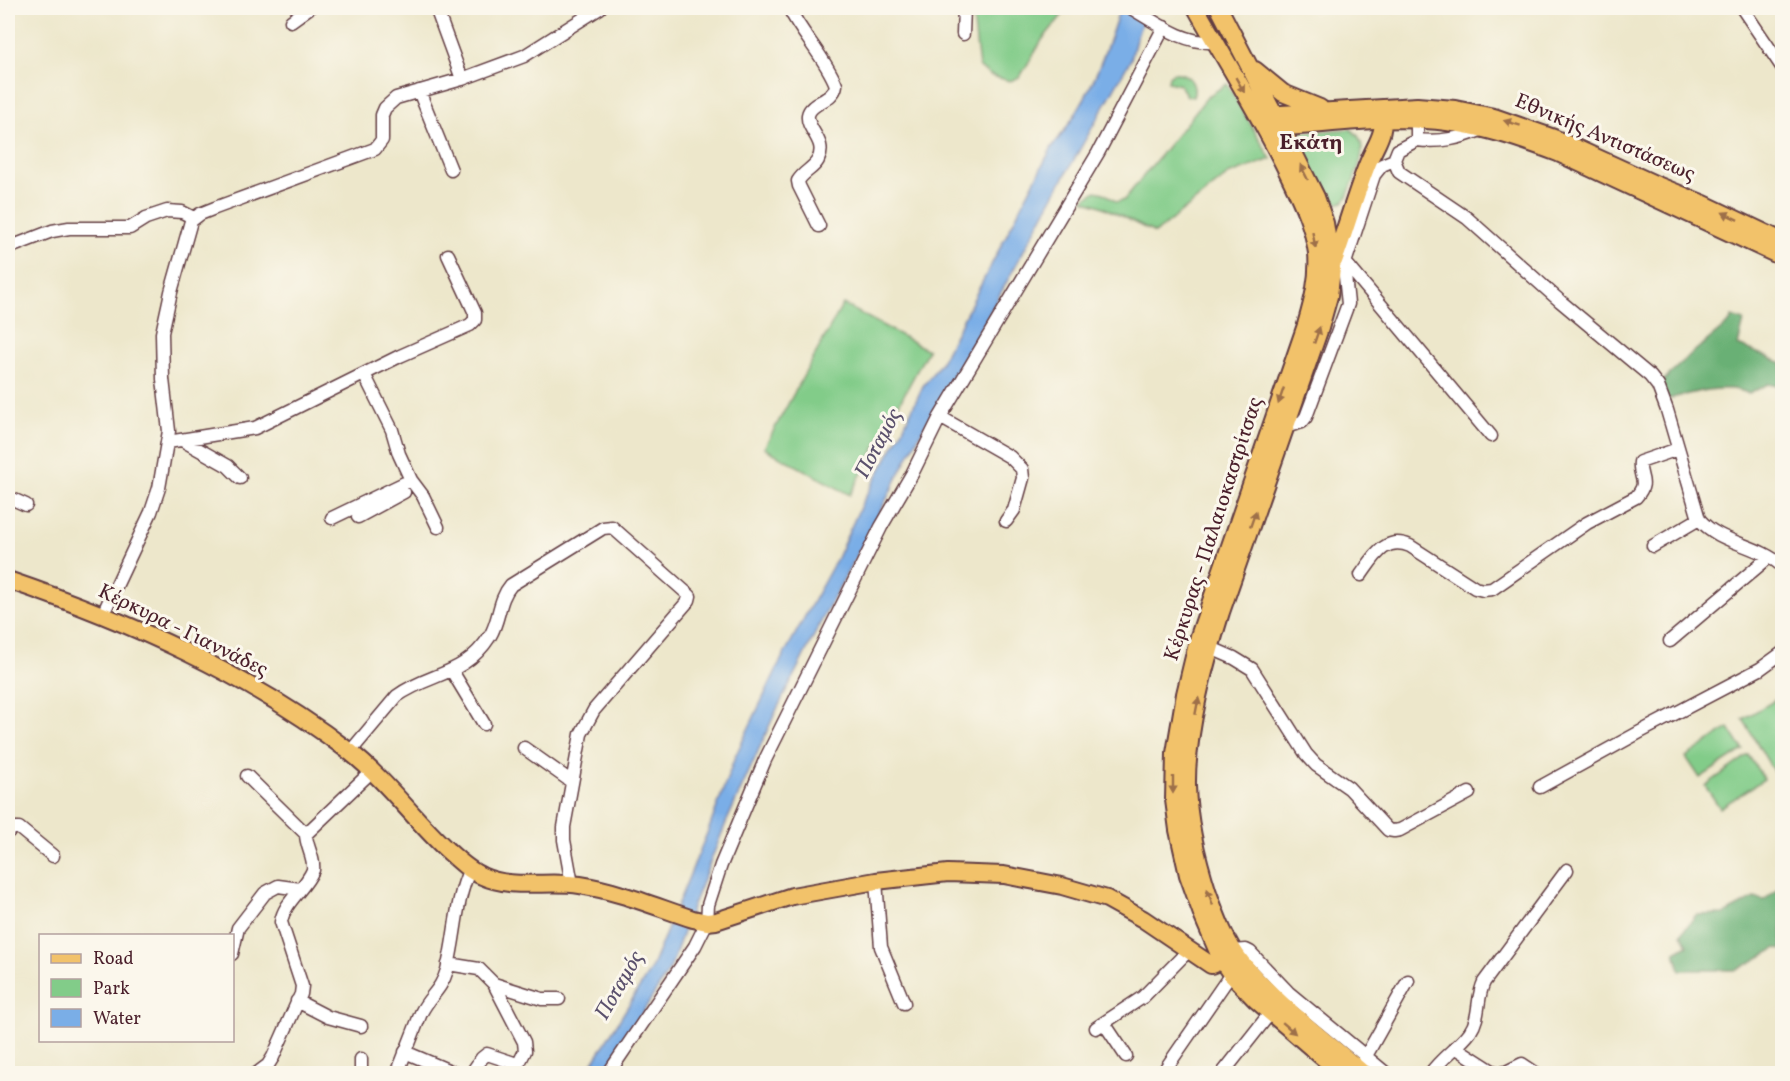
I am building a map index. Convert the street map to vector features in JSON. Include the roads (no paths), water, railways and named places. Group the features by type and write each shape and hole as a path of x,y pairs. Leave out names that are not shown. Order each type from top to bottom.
{"main road":[{"name":"Κέρκυρας - Παλαιοκαστρίτσας","path":"1196,8 1215,42 1270,121 1316,197 1338,265 1325,310 1221,612 1199,698 1189,754 1188,799 1191,828 1201,871 1219,922 1228,958"},
{"name":"Κέρκυρας - Παλαιοκαστρίτσας","path":"1221,9 1249,65 1307,213 1315,240 1317,280 1306,325 1207,610 1188,680 1175,753 1174,800 1181,845 1192,890 1228,958 1256,979 1280,1002 1342,1074"},
{"path":"1249,65 1277,89 1291,97 1327,110"},
{"name":"Εθνικής Αντιστάσεως","path":"1270,121 1327,110 1364,115"},
{"name":"Εθνικής Αντιστάσεως","path":"1270,121 1383,114 1470,112 1522,126 1704,204 1782,250"},
{"name":"Εθνικής Αντιστάσεως","path":"1417,113 1484,128 1558,153 1782,250"},
{"path":"1338,265 1353,207 1368,164 1382,134 1383,114"},
{"path":"1364,115 1368,137 1368,164"},
{"path":"1316,197 1328,209 1338,212 1353,207"},
{"name":"Κέρκυρα - Γιαννάδες","path":"8,580 102,616 195,657 243,682 306,721 350,752 372,771 422,826 470,869 480,875 502,882 572,884 600,889 700,920"},
{"path":"700,920 726,919 808,892 931,874 964,873 1004,876 1055,884 1092,894 1114,902 1211,965 1228,958"},
{"name":"Κέρκυρας - Παλαιοκαστρίτσας","path":"1280,1002 1363,1067"}],"street":[{"path":"291,21 309,8"},
{"path":"436,8 462,79"},
{"path":"102,616 154,504 159,488 169,431 163,379 162,333 188,229 194,218 215,208 375,149 382,140 382,115 385,108 396,98 462,79 524,57 600,8"},
{"path":"789,8 836,85 832,94 811,109 808,114 808,120 818,140 820,154 813,167 798,181 819,226"},
{"path":"963,34 964,8"},
{"path":"1131,8 1194,41 1215,42"},
{"path":"1742,8 1782,67"},
{"path":"608,1074 695,946 700,920 765,760 881,527 912,474 940,417 1098,153 1164,27"},
{"path":"419,91 451,170"},
{"path":"1417,113 1417,140"},
{"path":"1484,128 1454,139 1417,140 1398,150 1394,160 1399,172 1467,218 1560,302 1650,376 1658,386 1667,410 1699,519 1712,531 1769,557 1782,566"},
{"path":"1394,160 1382,165 1374,175 1338,265 1491,436"},
{"path":"8,248 52,231 69,228 130,228 167,211 182,212 194,218"},
{"path":"168,442 255,428 473,323 475,313 448,255"},
{"path":"364,374 392,430 399,454 413,483 423,496 438,527"},
{"path":"940,417 1010,457 1022,469 1023,478 1014,510 1006,521"},
{"path":"182,440 228,465 240,478"},
{"path":"1361,575 1381,548 1398,543 1410,546 1475,588 1492,589 1587,523 1636,497 1641,492 1644,481 1640,462 1678,449"},
{"path":"358,517 413,483"},
{"path":"332,518 413,483"},
{"path":"8,497 26,505"},
{"path":"1653,546 1699,519"},
{"path":"350,752 397,696 467,662 490,637 501,599 511,585 606,527 614,529 690,596 588,719 581,734 564,831 572,884"},
{"path":"1670,641 1769,557"},
{"path":"1211,648 1252,669 1306,754 1316,765 1349,788 1388,830 1400,830 1469,793"},
{"path":"1540,787 1760,669 1782,653"},
{"path":"452,671 484,724"},
{"path":"524,748 572,782"},
{"path":"306,834 372,771"},
{"path":"247,776 306,834 306,842 314,865 311,874 283,914 281,922 302,986 273,1057 268,1065 256,1074"},
{"path":"8,832 13,828 20,828 53,856"},
{"path":"397,1074 421,1013 442,983 448,964 462,891 470,869"},
{"path":"1430,1074 1473,1026 1480,1007 1480,992 1484,982 1567,870"},
{"path":"876,881 880,947 904,1003"},
{"path":"234,945 238,928 265,893 278,886 300,889"},
{"path":"1126,1056 1100,1025 1143,998 1189,950"},
{"path":"1162,1074 1228,958"},
{"path":"448,964 479,969 494,984 524,1042 525,1051 520,1061 514,1063 487,1054 471,1074"},
{"path":"1387,1074 1363,1067 1407,981"},
{"path":"494,984 542,999 559,999"},
{"path":"297,1001 328,1017 361,1026"},
{"path":"1222,1074 1280,1002"},
{"path":"1455,1047 1494,1072 1504,1073 1522,1064 1537,1074"},
{"path":"405,1052 457,1074"},
{"path":"361,1059 361,1074"}],"water":[{"path":"1120,8 1149,8 1137,35 1131,59 974,342 919,436 829,606 776,711 726,823 670,969 604,1073 586,1074 651,969 710,826 735,757 781,660 837,558 862,503 901,433 923,386 940,364 1052,147 1065,131 1085,98 1101,64"}],"district":[{"name":"Εκάτη","path":"1311,143"}],"water label":[{"name":"Ποταμός","path":"879,444"},
{"name":"Ποταμός","path":"620,986"}]}
